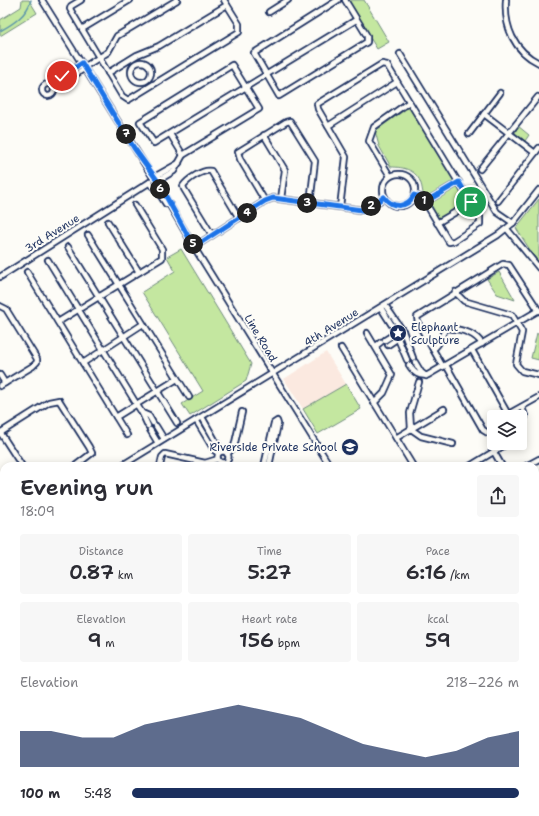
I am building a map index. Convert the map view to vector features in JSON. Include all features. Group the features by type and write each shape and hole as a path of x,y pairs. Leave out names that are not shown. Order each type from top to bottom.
{"street":[{"name":"Line Road","path":"42,0 327,462"},
{"path":"81,0 72,6 70,10 126,100 130,100 239,32 239,24 224,0"},
{"path":"82,29 130,0"},
{"path":"84,66 54,89 53,94 50,96 43,95 42,88 60,77 99,58 108,52 117,36 177,0"},
{"path":"269,12 288,0"},
{"path":"338,0 254,53 279,96 367,42 368,39 345,0"},
{"path":"506,0 506,18 512,36 526,54 539,63"},
{"path":"108,73 131,59 159,46 227,5"},
{"path":"170,134 183,155 259,108 246,87 232,65 140,122 154,143 170,134 246,87 356,20"},
{"path":"400,54 497,212 513,223"},
{"path":"131,59 134,65"},
{"path":"142,62 148,66 150,75 146,80 140,82 132,77 130,71 134,65 142,62"},
{"path":"340,207 346,157 318,109 319,102 382,64 386,65 459,182 480,217 480,224 452,242 447,241 425,202 420,197 414,195"},
{"path":"146,80 150,87"},
{"path":"328,126 397,82"},
{"path":"49,84 54,89"},
{"path":"469,134 500,94"},
{"path":"480,169 538,97"},
{"path":"390,176 369,141 374,127 409,102"},
{"path":"484,114 535,153"},
{"path":"265,201 238,154 239,151 288,121 292,123 315,161 310,203"},
{"path":"264,135 285,170 281,199"},
{"path":"498,201 539,148"},
{"name":"3rd Avenue","path":"0,277 154,181 174,171 183,155"},
{"path":"212,234 184,189 185,184 205,171 211,171 239,218"},
{"path":"400,174 409,177 414,185 414,195 408,202 400,206 391,204 384,197 383,185 390,176 400,174"},
{"path":"425,202 459,182"},
{"name":"4th Avenue","path":"127,462 507,229 539,190"},
{"path":"194,247 265,201 273,198 366,210 384,197"},
{"path":"437,223 471,202"},
{"path":"58,322 159,261 164,252 135,206"},
{"path":"108,222 139,272"},
{"path":"507,229 539,268"},
{"path":"88,235 189,397"},
{"path":"68,247 177,423"},
{"path":"48,260 137,404 158,443"},
{"path":"383,306 393,331 413,371 418,375 426,376 444,366 472,350 539,310 509,264 503,264 455,292 417,317 418,323 444,366 483,430 487,432"},
{"path":"28,272 127,435"},
{"path":"455,292 464,301 509,314 518,323 522,332 516,364 522,371 539,375"},
{"path":"0,386 37,362 36,357 6,309 1,306"},
{"path":"383,306 402,331 414,360 421,372 426,376"},
{"path":"83,363 143,324"},
{"path":"434,349 439,344 444,331 447,328 473,334 478,337 482,344"},
{"path":"376,346 393,335 393,331"},
{"path":"379,351 398,339 402,335 402,331"},
{"path":"368,333 392,373 392,377 384,393 374,403"},
{"path":"341,348 411,462"},
{"path":"472,350 505,410"},
{"path":"0,375 5,383"},
{"path":"116,417 177,379"},
{"path":"411,429 410,413 420,382"},
{"path":"516,410 539,397"},
{"path":"19,462 0,432 49,402 59,400 92,453 80,462"},
{"path":"396,438 444,409"},
{"path":"218,459 221,462 225,461 228,458 227,454 234,447 242,412"},
{"path":"142,413 149,416 164,439"},
{"path":"202,417 219,447 218,459"},
{"path":"196,420 214,450 219,452 224,451 227,454"},
{"path":"411,429 421,436 453,444"},
{"path":"268,460 274,433"},
{"path":"477,462 497,450"},
{"path":"494,452 500,462"},
{"path":"161,462 162,457 165,454 189,462"},
{"path":"212,462 218,459"}],"shaded area":[{"path":"326,352 346,384 303,409 284,379"}],"green space":[{"path":"22,0 29,0 37,13 0,36 0,20 21,7"},
{"path":"347,0 364,0 389,42 377,49"},
{"path":"409,107 455,182 426,199 419,179 413,172 401,168 391,167 379,146 375,131"},
{"path":"518,126 529,135 525,141 515,133"},
{"path":"458,186 467,202 438,220 428,203"},
{"path":"539,199 539,264 516,228"},
{"path":"181,249 251,364 246,381 190,416 182,404 203,391 142,292 175,271 167,257"},
{"path":"499,272 515,300 497,294 487,279"},
{"path":"537,333 539,336 539,360 531,358"},
{"path":"346,384 361,409 318,434 303,409"}],"waterway":[{"path":"0,31 23,15 31,0"}],"place":[{"name":"Elephant Sculpture","path":"398,333"},
{"name":"Riverside Private School","path":"350,447"}],"route":[{"path":"62,76 82,63 134,148 140,154 152,176 157,180 160,188 194,247 265,201 273,198 366,210 384,197 391,204 397,206 408,202 414,195 420,197 425,202 459,182 471,202"}]}
